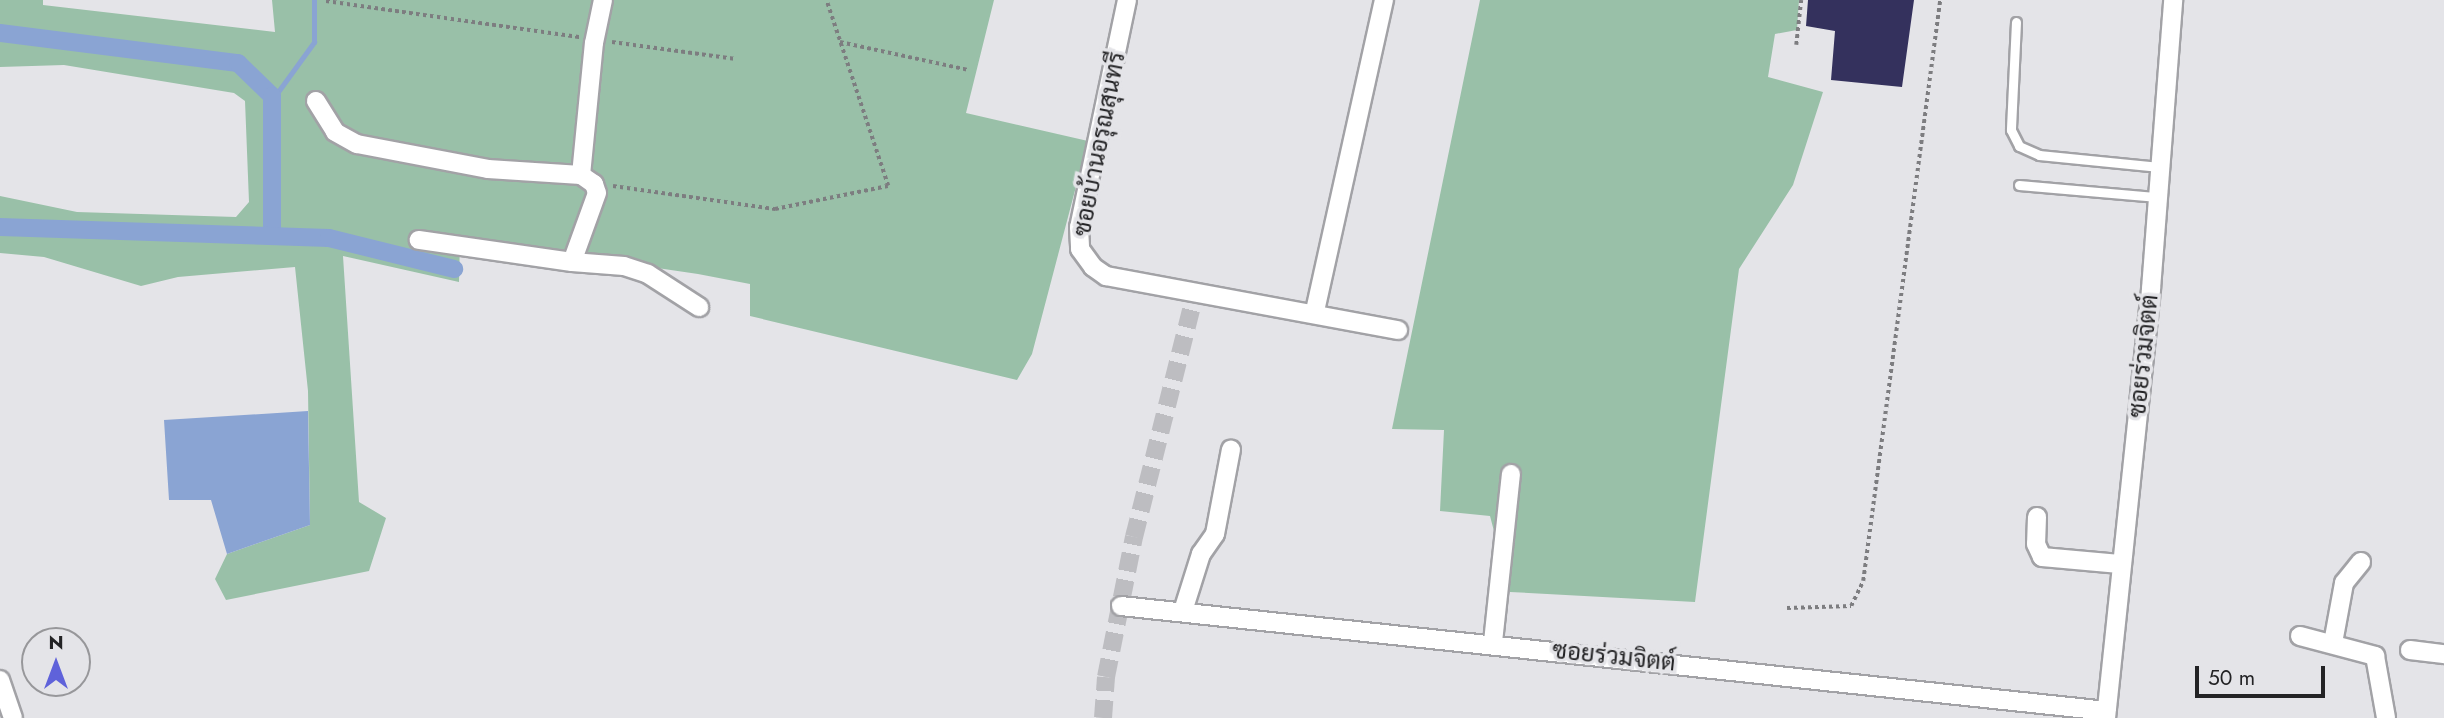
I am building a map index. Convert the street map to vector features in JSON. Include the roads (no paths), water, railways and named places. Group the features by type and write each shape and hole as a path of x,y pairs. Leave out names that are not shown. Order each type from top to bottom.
{"street":[{"path":"572,262 595,208 587,179 594,39 603,0"},
{"name":"ซอยบ้านอรุณสุนทรี","path":"1127,0 1079,228 1080,249 1106,276 1315,312 1398,330"},
{"path":"1315,312 1384,0"},
{"name":"ซอยร่วมจิตต์","path":"1121,606 1388,636 1493,642 2044,711 2106,714 2157,197 2173,0"},
{"path":"316,101 335,132 357,144 488,169 587,179"},
{"path":"419,240 572,262 624,266 648,274 699,307"},
{"path":"1183,611 1201,554 1215,534 1231,449"},
{"path":"1493,642 1511,474"},
{"path":"2037,517 2036,544 2042,557 2120,565"},
{"path":"2333,643 2344,583 2361,562"},
{"path":"2300,636 2375,656 2386,718"},
{"path":"2410,650 2444,654"},
{"path":"0,680 13,718"}],"lane":[{"path":"2016,22 2012,139 2039,155 2159,167"},
{"path":"2019,185 2157,197"}],"water":[{"path":"308,411 310,525 227,554 211,500 169,500 164,420"}],"waterway":[{"path":"272,100 314,42 314,0"},
{"path":"0,33 238,63 272,96 272,236"},
{"path":"0,227 329,238 454,269"}],"tunnel":[{"path":"1103,718 1106,677 1134,537 1196,291"}]}
